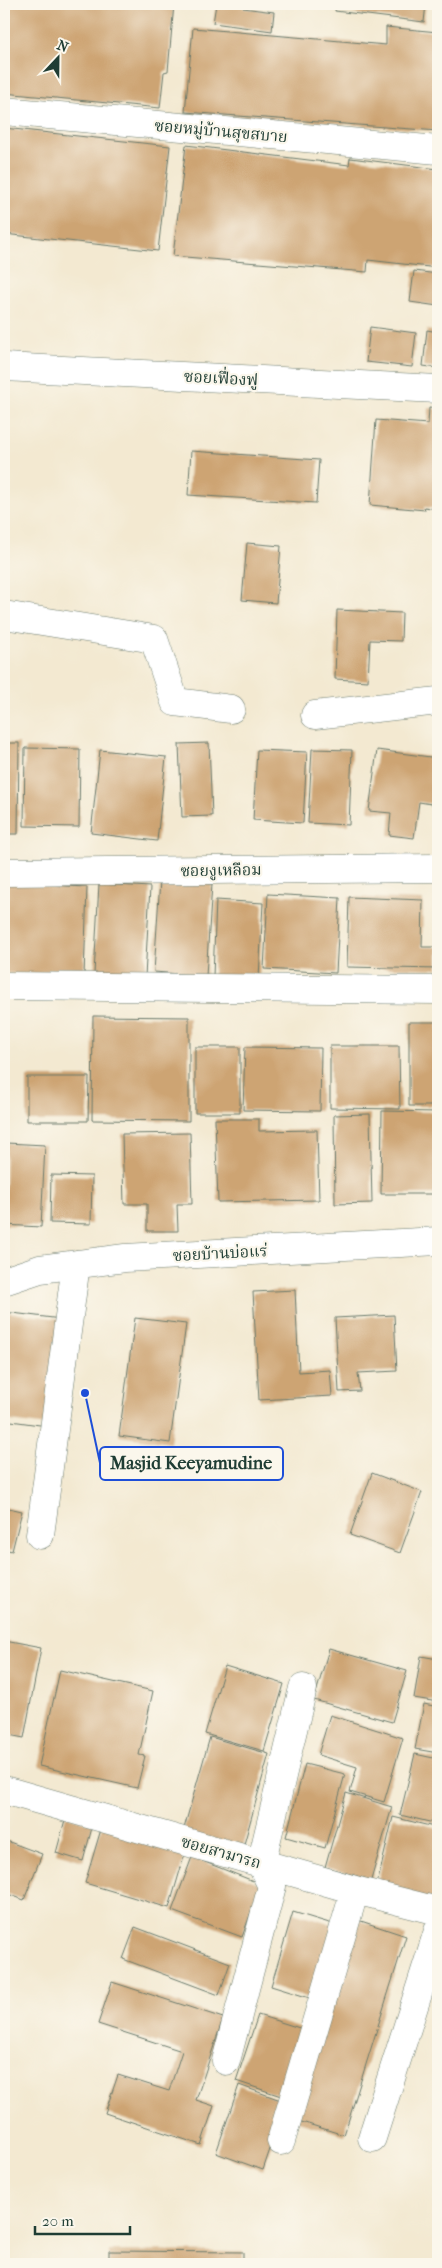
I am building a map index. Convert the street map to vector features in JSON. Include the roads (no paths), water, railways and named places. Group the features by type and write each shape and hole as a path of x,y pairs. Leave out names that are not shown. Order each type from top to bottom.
{"street":[{"name":"ซอยหมู่บ้านสุขสบาย","path":"4,111 438,150"},
{"name":"ซอยเฟื่องฟู","path":"4,366 438,389"},
{"path":"4,615 154,639 175,702 231,710"},
{"path":"315,714 438,701"},
{"name":"ซอยงูเหลือม","path":"4,872 438,868"},
{"path":"4,986 438,990"},
{"name":"ซอยบ้านบ่อแร่","path":"4,1281 40,1269 125,1258 438,1241"},
{"path":"40,1535 76,1264"},
{"path":"226,2061 272,1886 261,1864 303,1688"},
{"name":"ซอยสามารถ","path":"4,1790 261,1864 438,1911"},
{"path":"281,2141 355,1890"},
{"path":"372,2138 438,1931"}],"place":[{"name":"Masjid Keeyamudine","path":"85,1393"}]}
